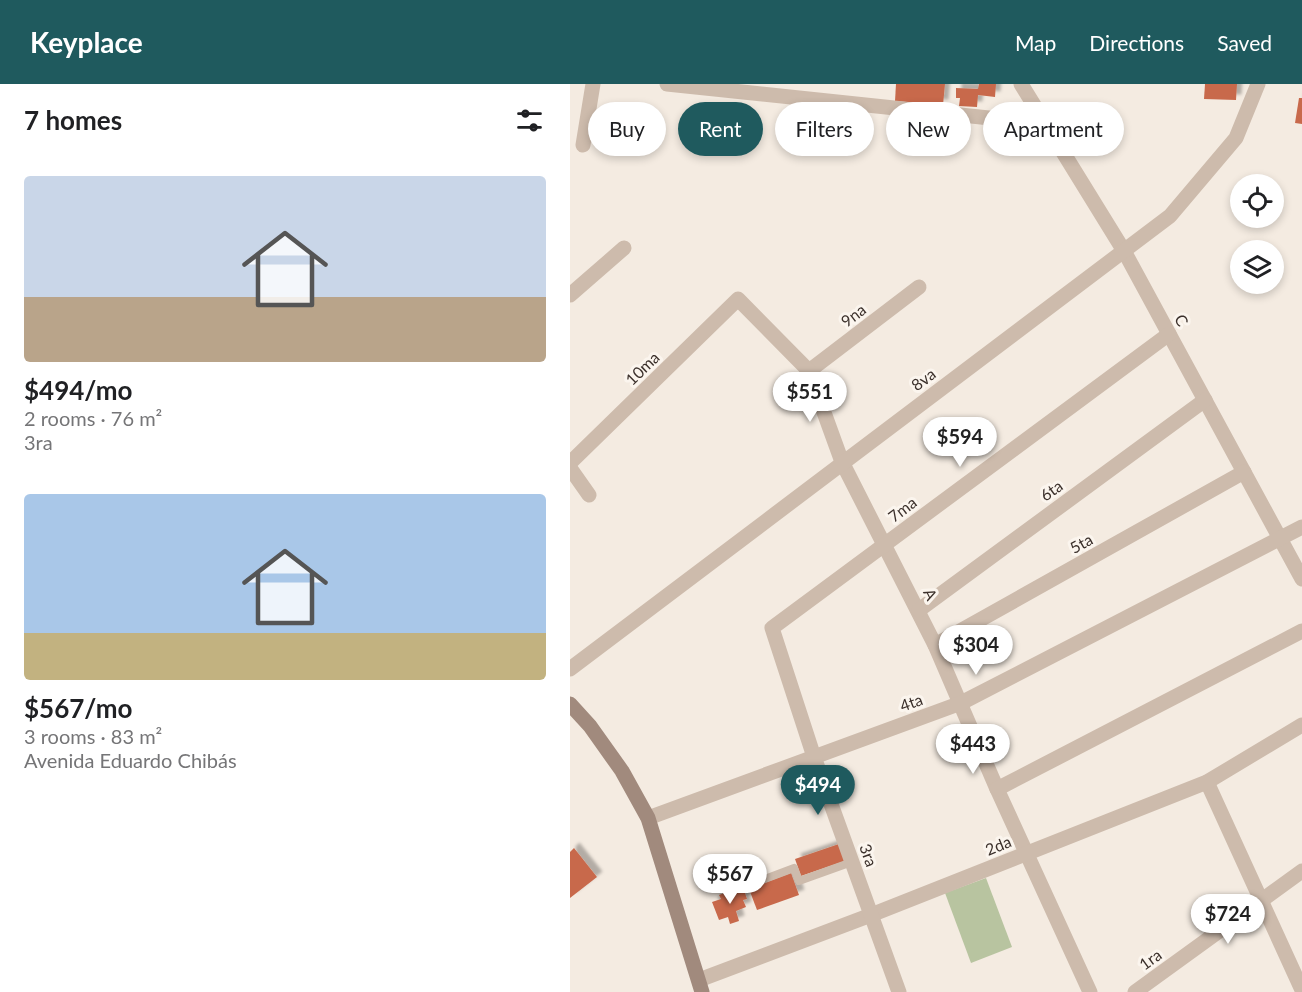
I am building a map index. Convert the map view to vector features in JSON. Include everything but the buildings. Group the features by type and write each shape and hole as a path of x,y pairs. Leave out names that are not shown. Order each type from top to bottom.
{"main road":[{"path":"570,704 591,726 622,771 648,818 700,986"}],"street":[{"path":"582,145 593,84"},
{"path":"667,84 983,117"},
{"name":"C","path":"1021,84 1032,102"},
{"name":"8va","path":"570,669 1170,216 1236,138 1258,84"},
{"name":"C","path":"1066,156 1124,252 1302,579"},
{"path":"570,295 624,248"},
{"name":"9na","path":"809,371 919,287"},
{"name":"A","path":"738,299 809,371 842,462 919,610 997,789 1090,992"},
{"name":"10ma","path":"570,463 738,299"},
{"name":"7ma","path":"772,628 1169,334"},
{"name":"6ta","path":"919,610 1205,400"},
{"path":"570,468 590,495"},
{"name":"5ta","path":"935,645 1244,472"},
{"name":"4ta","path":"648,818 961,703 1302,527"},
{"name":"3ra","path":"772,628 814,757 899,992"},
{"path":"997,789 1302,631"},
{"name":"2da","path":"700,986 871,915 1207,782 1302,725"},
{"path":"1207,782 1263,900 1302,990"},
{"name":"1ra","path":"1135,992 1302,872"}],"lane":[{"path":"749,885 794,868 799,881 852,862"}],"green space":[{"path":"986,878 1012,947 971,963 945,893"}]}
